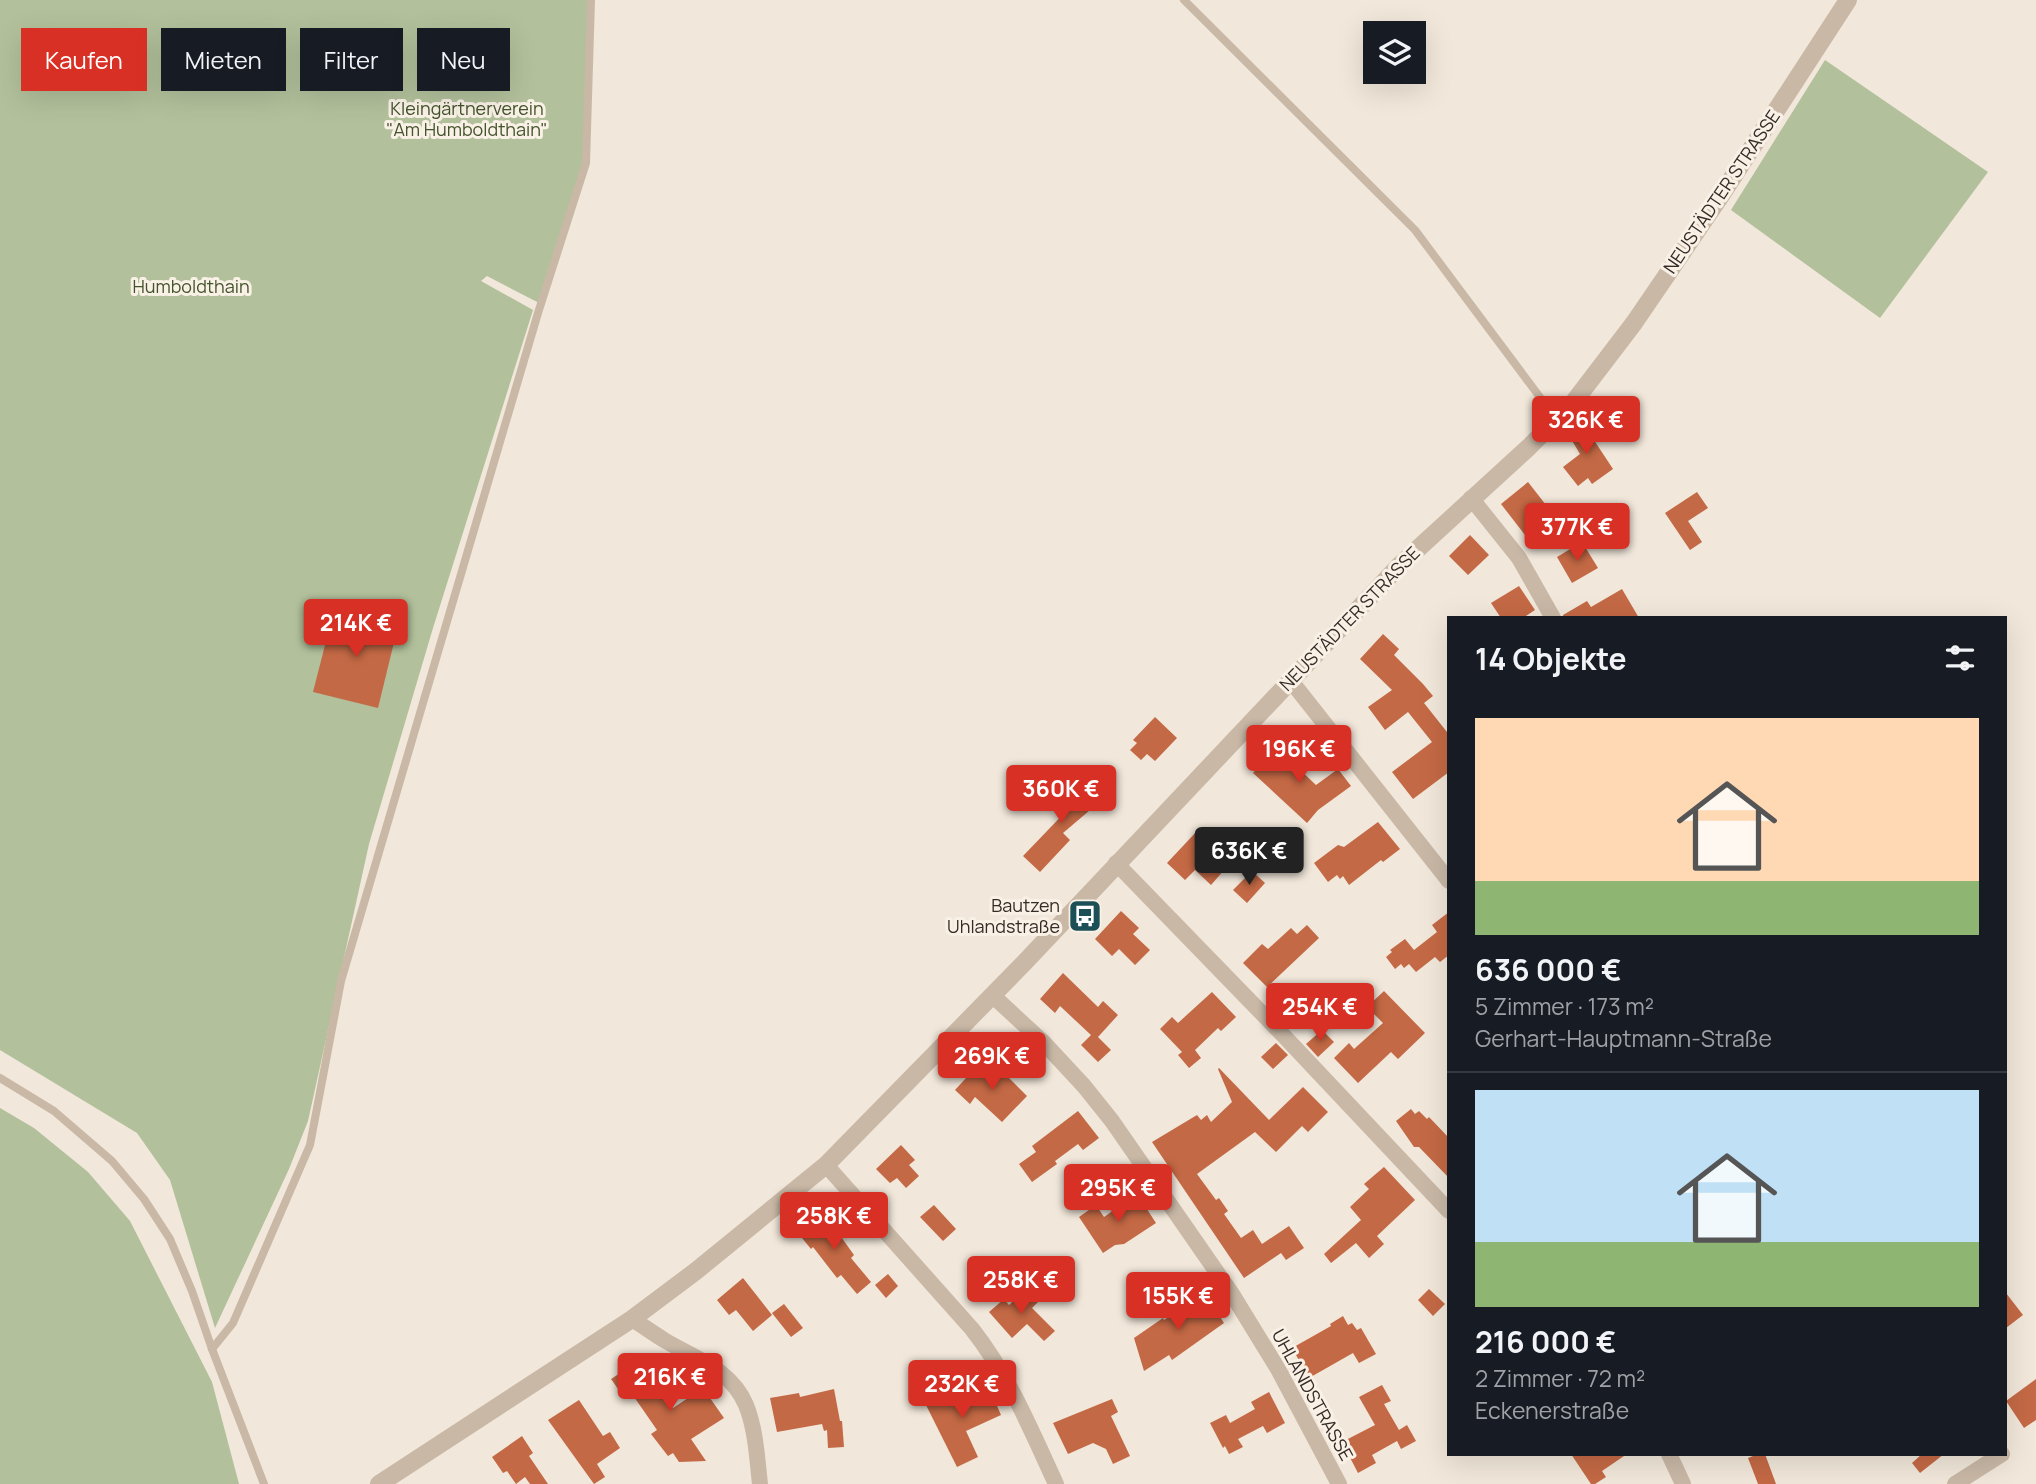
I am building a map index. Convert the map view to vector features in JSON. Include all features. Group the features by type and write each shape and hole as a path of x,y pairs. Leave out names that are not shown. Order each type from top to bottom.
{"street":[{"name":"NEUSTÄDTER STRASSE","path":"379,1484 632,1319 696,1271 826,1165 992,995 1399,565 1557,420 1601,370 1718,200 1848,0"},
{"path":"1471,498 1519,558 1552,616"},
{"path":"1291,681 1447,878"},
{"path":"1116,863 1447,1209"},
{"name":"UHLANDSTRASSE","path":"992,995 1044,1043 1112,1121 1205,1254 1265,1347 1339,1484"},
{"path":"826,1165 995,1358 1056,1484"},
{"path":"632,1319 664,1340 706,1361 729,1379 745,1403 751,1423 760,1484"},
{"path":"1670,1456 1683,1484"},
{"path":"1955,1484 1996,1456"}],"lane":[{"path":"212,1349 233,1323 310,1145 341,981 538,313 586,163 591,0"},
{"path":"1184,0 1415,230 1557,420"},
{"path":"0,1078 54,1111 111,1161 144,1199 170,1239 192,1291 264,1484"}],"green space":[{"path":"0,0 591,0 586,163 541,304 487,276 481,281 533,310 433,628 369,844 308,1121 289,1169 215,1328 170,1180 137,1133 0,1050"},
{"path":"1825,60 1988,172 1880,318 1731,210"},
{"path":"0,1108 34,1128 88,1172 130,1221 212,1382 239,1484 0,1484"}],"building":[{"path":"1580,419 1613,469 1592,484 1588,478 1578,486 1563,467 1580,454 1565,429"},
{"path":"1528,482 1553,514 1525,535 1501,504"},
{"path":"1697,492 1708,508 1688,521 1702,542 1690,550 1665,513"},
{"path":"1470,535 1489,555 1468,575 1449,556"},
{"path":"1582,542 1598,568 1572,583 1557,557"},
{"path":"1519,586 1535,610 1526,616 1500,616 1491,603"},
{"path":"1622,589 1638,616 1563,616 1587,601 1591,607"},
{"path":"334,610 398,626 378,708 313,692"},
{"path":"1383,634 1399,649 1394,655 1433,696 1424,703 1447,732 1447,774 1413,799 1392,772 1432,742 1408,712 1385,730 1368,707 1392,690 1360,659"},
{"path":"1155,717 1177,738 1155,761 1147,754 1141,760 1130,750 1137,743 1133,740"},
{"path":"1277,748 1316,785 1338,769 1351,786 1318,810 1307,823 1253,773"},
{"path":"1072,775 1096,805 1063,833 1070,840 1040,872 1023,856 1072,805 1057,787"},
{"path":"1378,822 1400,849 1349,885 1343,876 1340,879 1337,875 1328,882 1314,863 1338,845 1344,847"},
{"path":"1197,831 1226,858 1219,865 1225,869 1211,885 1195,870 1185,880 1167,863"},
{"path":"1252,871 1265,883 1247,903 1233,890"},
{"path":"1121,911 1139,928 1133,934 1150,950 1135,965 1119,949 1112,956 1095,939"},
{"path":"1447,914 1447,957 1440,962 1435,957 1416,972 1409,964 1404,968 1401,964 1395,969 1386,957 1392,952 1390,950 1405,939 1414,950 1437,932 1432,925"},
{"path":"1307,925 1319,938 1267,987 1243,963 1262,944 1268,949 1291,928 1297,934"},
{"path":"1063,973 1098,1007 1103,1001 1118,1015 1098,1037 1111,1050 1098,1062 1081,1045 1091,1035 1060,1006 1055,1013 1040,999"},
{"path":"1384,991 1425,1033 1398,1059 1391,1052 1358,1083 1334,1058 1349,1043 1354,1049 1383,1023 1367,1007"},
{"path":"1212,992 1236,1017 1221,1031 1218,1028 1195,1050 1201,1058 1189,1068 1178,1055 1182,1052 1160,1029 1172,1017 1178,1023"},
{"path":"1322,1030 1334,1042 1318,1057 1306,1044"},
{"path":"1276,1043 1288,1055 1273,1069 1261,1057"},
{"path":"978,1065 993,1078 1001,1070 1027,1096 1002,1122 975,1097 970,1104 955,1090"},
{"path":"1219,1068 1269,1120 1303,1087 1328,1112 1308,1132 1302,1126 1276,1152 1255,1132 1197,1174 1216,1200 1219,1198 1228,1211 1224,1214 1241,1238 1253,1230 1262,1244 1289,1226 1304,1248 1286,1260 1281,1253 1244,1278 1152,1142 1197,1115 1201,1120 1207,1115 1211,1122 1232,1102"},
{"path":"1411,1109 1415,1114 1419,1111 1427,1119 1429,1117 1447,1136 1447,1176 1419,1147 1414,1147 1396,1121"},
{"path":"1078,1111 1099,1138 1083,1150 1078,1144 1032,1182 1019,1164 1036,1152 1032,1146"},
{"path":"901,1145 915,1160 909,1165 919,1176 906,1188 897,1178 890,1183 876,1169"},
{"path":"1384,1167 1415,1200 1377,1236 1384,1244 1369,1258 1356,1243 1331,1263 1324,1254 1361,1220 1350,1207 1369,1189 1364,1184"},
{"path":"1137,1194 1156,1223 1124,1244 1115,1245 1103,1253 1079,1217 1096,1205 1104,1217"},
{"path":"934,1205 956,1229 943,1241 920,1217"},
{"path":"824,1213 854,1255 851,1258 871,1282 857,1294 841,1275 837,1278 813,1247 811,1249 798,1233"},
{"path":"888,1274 898,1286 886,1298 875,1285"},
{"path":"743,1278 772,1315 753,1331 736,1310 729,1315 717,1300"},
{"path":"1028,1288 1039,1301 1032,1308 1055,1331 1044,1341 1027,1324 1012,1338 989,1312 1004,1299 1009,1305"},
{"path":"1429,1289 1445,1304 1433,1316 1418,1300"},
{"path":"1205,1294 1224,1323 1172,1360 1169,1355 1144,1371 1134,1338"},
{"path":"2007,1294 2023,1315 2007,1327"},
{"path":"784,1304 803,1328 791,1337 772,1313"},
{"path":"1343,1316 1348,1325 1352,1323 1357,1330 1361,1328 1376,1354 1359,1363 1353,1353 1309,1378 1292,1348"},
{"path":"642,1359 673,1408 703,1388 724,1418 691,1439 706,1461 679,1462 673,1453 668,1456 651,1434 657,1430 630,1391 623,1396 611,1379"},
{"path":"2036,1379 2036,1420 2024,1428 2007,1400"},
{"path":"987,1383 1001,1415 966,1431 978,1457 957,1467 923,1399 936,1392 942,1404"},
{"path":"1382,1385 1391,1401 1384,1404 1399,1430 1407,1425 1416,1441 1401,1449 1397,1441 1372,1455 1376,1463 1358,1473 1342,1442 1375,1425 1359,1397"},
{"path":"834,1389 842,1421 844,1447 828,1448 827,1430 824,1431 822,1424 777,1432 770,1398 799,1393 800,1397"},
{"path":"1269,1392 1285,1423 1267,1433 1263,1426 1238,1439 1243,1447 1229,1454 1210,1423 1226,1415 1230,1423 1255,1409 1251,1402"},
{"path":"1112,1399 1118,1412 1111,1416 1130,1456 1113,1464 1106,1449 1093,1443 1068,1454 1053,1423"},
{"path":"579,1400 603,1436 610,1432 620,1448 597,1464 605,1477 594,1484 548,1420"},
{"path":"522,1436 533,1453 529,1456 548,1484 530,1484 525,1477 516,1484 507,1471 503,1473 492,1457"},
{"path":"1572,1456 1624,1456 1602,1471 1606,1477 1591,1484"},
{"path":"1766,1456 1776,1484 1758,1484 1748,1458"},
{"path":"1920,1456 1941,1456 1920,1473 1912,1463"}],"place":[{"name":"Bautzen Uhlandstraße","path":"1085,916"}],"park label":[{"name":"Kleingärtnerverein \"Am Humboldthain\"","path":"467,119"},
{"name":"Humboldthain","path":"191,287"}]}
